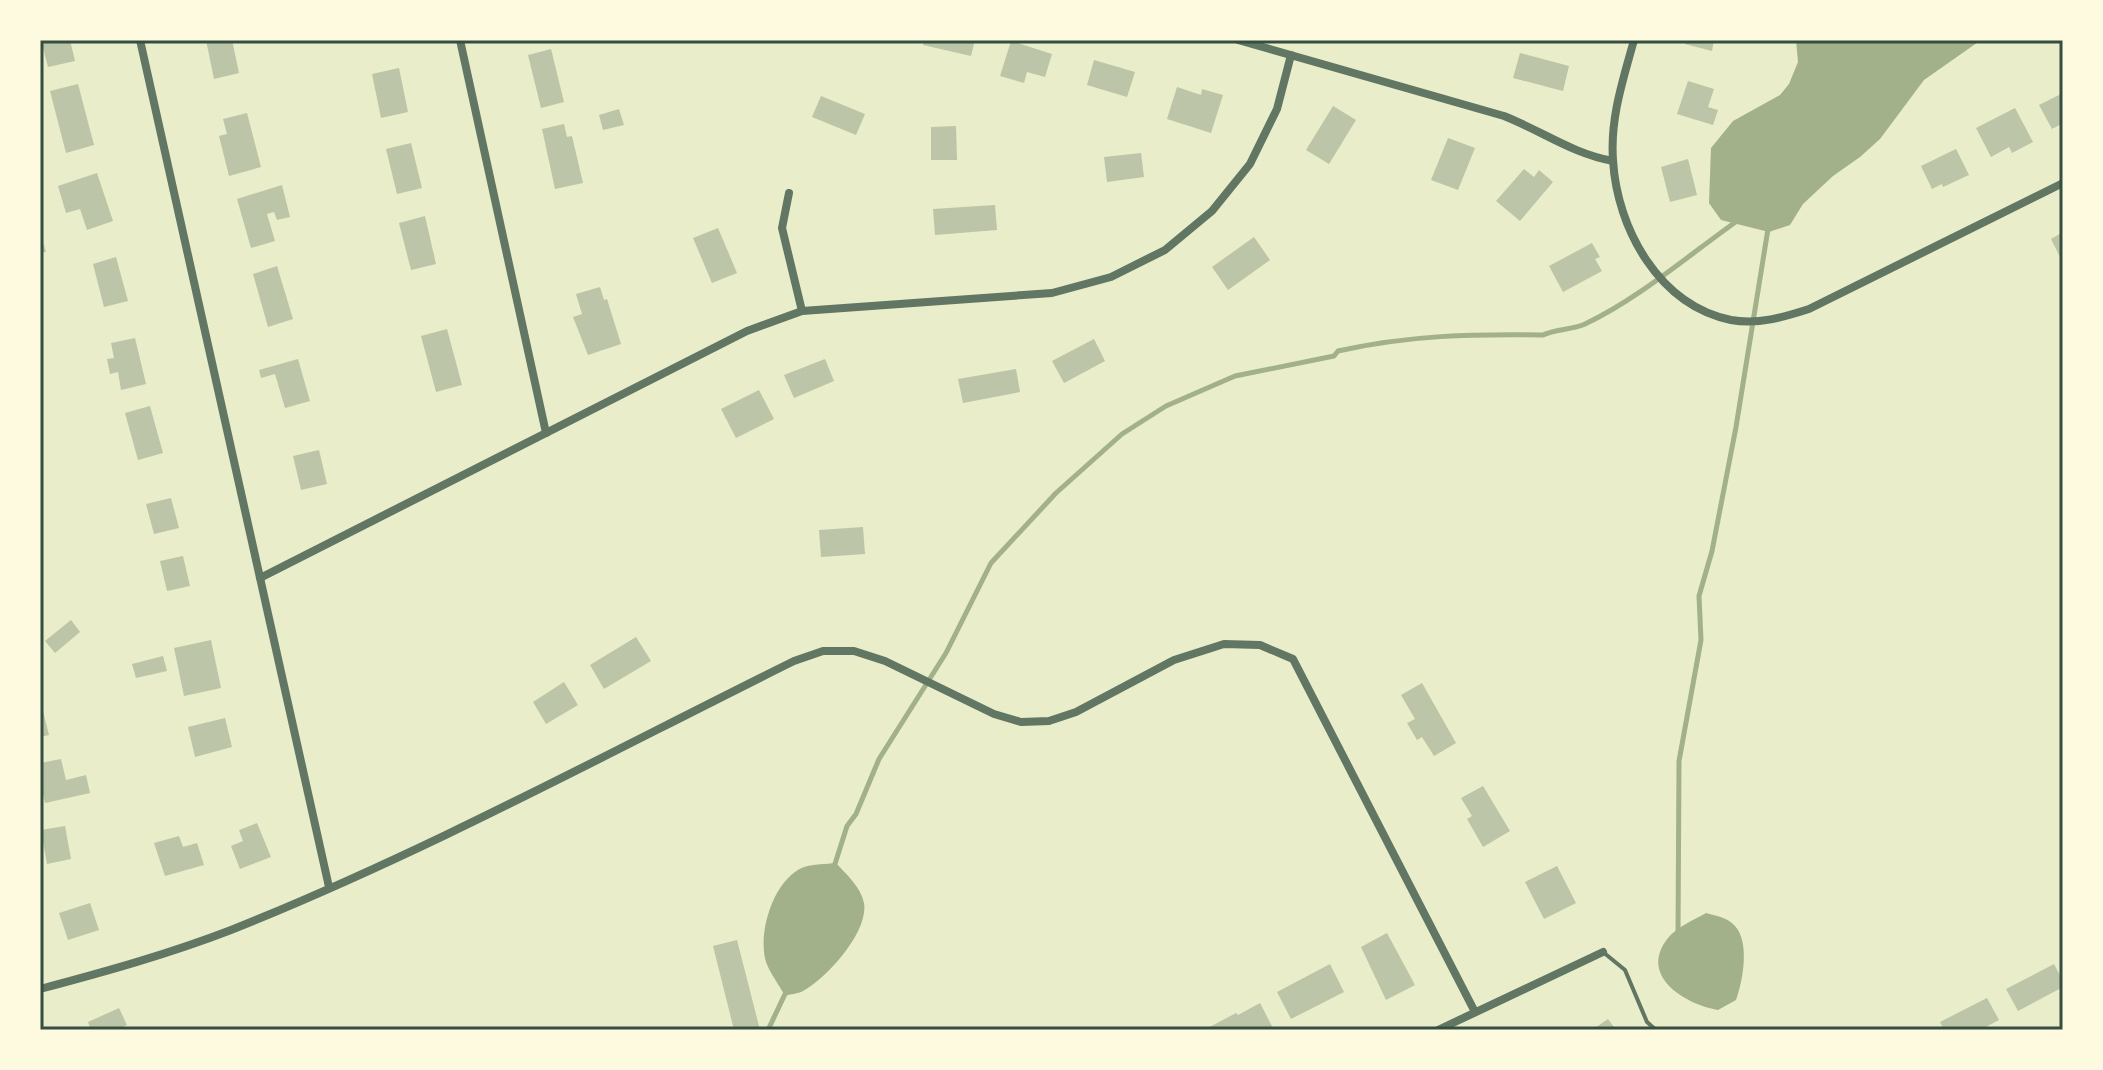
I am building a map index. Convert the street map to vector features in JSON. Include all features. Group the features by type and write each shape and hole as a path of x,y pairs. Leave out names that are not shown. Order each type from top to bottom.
{"street":[{"path":"140,40 329,887"},
{"path":"460,40 546,433"},
{"path":"1238,40 1504,116 1536,128 1588,156 1613,161"},
{"path":"1634,40 1617,101 1613,161 1620,201 1635,240 1664,285 1696,308 1733,320 1771,321 1809,309 2063,183"},
{"path":"260,578 747,331 802,311 1052,293 1111,277 1165,250 1212,211 1250,164 1277,109 1291,55"},
{"path":"789,193 782,228 802,311"},
{"path":"40,989 128,965 230,930 452,830 794,661 823,651 854,651 885,661 994,714 1021,722 1049,721 1076,712 1174,660 1224,644 1260,645 1293,659 1475,1012"},
{"path":"1438,1030 1603,952"}],"lane":[{"path":"1603,952 1625,970 1647,1022 1656,1030"}],"shaded area":[{"path":"1796,40 1981,40 1924,80 1880,139 1803,204 1790,225 1769,232 1721,220 1709,203 1711,148 1733,121 1780,95 1789,84 1798,62"},
{"path":"836,863 853,881 862,897 864,915 860,927 834,966 803,991 785,996 766,962 764,936 770,908 776,894 793,873 808,866"},
{"path":"1706,913 1735,926 1744,951 1736,1000 1718,1010 1679,994 1669,986 1658,964 1660,951 1668,938"}],"building":[{"path":"41,40 70,40 75,61 48,67"},
{"path":"206,40 232,40 239,73 214,79"},
{"path":"924,40 975,40 971,56 923,45"},
{"path":"1686,40 1714,40 1712,51 1685,44"},
{"path":"1011,41 1052,54 1045,77 1027,72 1024,83 1000,76"},
{"path":"551,49 564,102 541,108 528,55"},
{"path":"1520,53 1569,66 1563,91 1513,78"},
{"path":"1094,60 1135,72 1127,97 1087,85"},
{"path":"399,68 408,112 381,118 372,74"},
{"path":"1688,81 1714,89 1708,107 1718,110 1713,125 1677,114"},
{"path":"78,84 94,145 66,153 50,91"},
{"path":"1177,87 1201,95 1202,89 1223,95 1211,133 1167,119"},
{"path":"2063,93 2063,123 2052,129 2039,105"},
{"path":"821,96 865,114 856,135 812,117"},
{"path":"1333,106 1356,120 1329,164 1306,150"},
{"path":"2015,108 2033,142 2012,153 2009,147 1991,157 1976,128"},
{"path":"619,109 624,125 603,130 599,115"},
{"path":"247,113 261,167 229,176 219,136 227,134 223,119"},
{"path":"564,124 567,137 572,136 583,183 555,189 542,129"},
{"path":"956,126 957,160 931,160 931,127"},
{"path":"1448,138 1475,148 1458,190 1431,180"},
{"path":"411,143 422,188 397,194 386,149"},
{"path":"1956,149 1969,175 1932,189 1921,166"},
{"path":"1141,153 1144,177 1107,182 1104,157"},
{"path":"1688,159 1697,195 1670,202 1661,167"},
{"path":"1524,169 1534,177 1539,170 1553,182 1520,221 1496,201"},
{"path":"97,173 113,221 87,230 80,209 66,213 58,186"},
{"path":"282,185 290,217 277,220 274,212 267,214 275,241 251,248 237,199"},
{"path":"995,205 997,230 935,235 933,209"},
{"path":"425,216 436,264 411,270 399,223"},
{"path":"718,228 737,273 712,283 693,238"},
{"path":"40,232 46,252 40,253"},
{"path":"2063,232 2063,263 2051,239"},
{"path":"1254,237 1270,260 1228,290 1212,267"},
{"path":"1592,243 1600,257 1595,259 1602,271 1563,292 1549,266"},
{"path":"116,257 128,301 104,307 93,264"},
{"path":"277,266 293,319 268,327 253,274"},
{"path":"600,287 604,300 607,299 621,344 588,355 573,317 582,314 576,294"},
{"path":"447,329 462,385 436,392 421,336"},
{"path":"135,338 146,384 121,390 118,372 110,374 107,359 114,358 111,343"},
{"path":"1094,339 1105,361 1064,383 1052,361"},
{"path":"298,359 310,401 285,408 275,374 261,378 259,370"},
{"path":"825,359 834,381 794,398 784,375"},
{"path":"1016,369 1020,392 963,403 958,379"},
{"path":"759,390 774,419 736,438 721,409"},
{"path":"150,406 163,453 138,460 125,413"},
{"path":"319,450 327,484 301,490 293,456"},
{"path":"171,498 179,528 154,534 146,504"},
{"path":"863,527 865,554 821,557 819,530"},
{"path":"183,556 190,586 167,591 160,561"},
{"path":"71,620 80,632 55,653 45,641"},
{"path":"636,637 651,661 604,689 590,665"},
{"path":"211,640 221,688 184,696 174,648"},
{"path":"163,656 167,671 136,678 132,664"},
{"path":"564,682 578,705 546,724 533,702"},
{"path":"1422,683 1456,743 1434,756 1422,737 1417,740 1407,723 1415,719 1401,695"},
{"path":"40,699 49,735 40,737"},
{"path":"225,718 232,747 195,757 188,727"},
{"path":"61,759 66,780 86,775 90,793 45,803 40,763"},
{"path":"1483,786 1510,831 1483,847 1467,819 1472,816 1461,798"},
{"path":"257,823 271,857 240,869 231,846 243,841 239,830"},
{"path":"65,826 71,859 47,864 41,830"},
{"path":"179,836 183,847 197,843 204,865 165,876 154,843"},
{"path":"1557,866 1576,903 1544,919 1525,882"},
{"path":"90,903 99,930 68,940 59,913"},
{"path":"1387,933 1415,985 1386,1000 1361,947"},
{"path":"737,940 760,1030 734,1030 713,946"},
{"path":"1330,964 1344,992 1291,1019 1277,992"},
{"path":"2054,964 2063,987 2018,1011 2006,989"},
{"path":"1987,998 1999,1020 1980,1030 1944,1030 1940,1022"},
{"path":"1260,1003 1274,1030 1204,1030 1236,1013 1238,1015"},
{"path":"119,1008 127,1025 116,1030 91,1030 88,1022"},
{"path":"1608,1019 1616,1030 1592,1030"}],"waterway":[{"path":"834,867 847,826 856,814 879,759 946,653 991,563 1056,493 1122,434 1166,406 1235,376 1334,356 1338,351 1440,337 1543,335 1580,326 1644,289 1737,221"},
{"path":"1678,937 1679,761 1701,640 1699,596 1712,551 1736,427 1768,229"},
{"path":"768,1030 786,992"}]}
